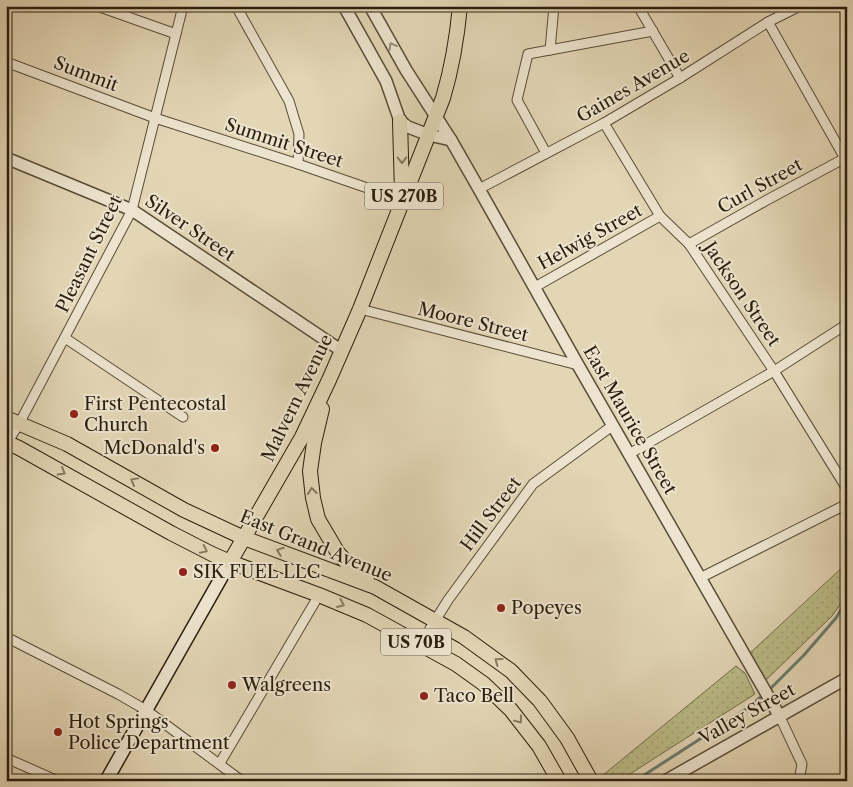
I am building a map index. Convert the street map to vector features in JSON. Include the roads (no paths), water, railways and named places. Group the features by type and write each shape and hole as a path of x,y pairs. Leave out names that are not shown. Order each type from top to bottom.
{"main road":[{"name":"Malvern Avenue","path":"106,781 302,437 329,380 360,309 436,118 449,79 458,33 460,6"},
{"path":"400,121 402,200"},
{"name":"US 270B","path":"329,380 314,443 310,471 313,498 318,519 338,553 375,587"},
{"name":"East Grand Avenue","path":"6,418 20,422 67,444 184,510 244,538 375,587 464,637 512,671 540,701 567,738 592,781"},
{"name":"US 70B","path":"7,443 171,533 230,562 367,615 456,664 484,684 511,710 539,746 559,781"}],"street":[{"path":"97,6 176,34"},
{"name":"Pleasant Street","path":"7,443 20,422 132,210 183,6"},
{"path":"236,6 289,101 299,134 298,164"},
{"path":"344,6 386,81 400,121 408,127 429,135 450,140"},
{"name":"East Maurice Street","path":"370,6 406,70 479,189 612,426 780,717"},
{"path":"550,50 554,6"},
{"path":"638,6 680,78"},
{"name":"Gaines Avenue","path":"479,189 604,123 680,78 768,22 800,6"},
{"path":"768,22 846,159"},
{"path":"546,153 517,100 528,54 652,32"},
{"name":"Summit","path":"6,62 155,118"},
{"path":"386,81 406,70"},
{"name":"Summit Street","path":"155,118 402,200"},
{"name":"Jackson Street","path":"604,123 660,216 689,244 774,371 847,489"},
{"name":"Silver Street","path":"6,158 132,210 342,351"},
{"name":"Curl Street","path":"689,244 767,200 846,159"},
{"name":"Helwig Street","path":"535,287 660,216"},
{"name":"Moore Street","path":"360,309 578,366"},
{"path":"629,454 774,371 847,324"},
{"path":"65,338 184,417"},
{"name":"Hill Street","path":"420,644 448,600 533,484 612,426"},
{"path":"700,578 847,504"},
{"path":"220,764 319,595"},
{"path":"6,637 146,710 242,781"},
{"name":"Valley Street","path":"664,781 847,678"},
{"path":"780,717 802,764 799,781"},
{"path":"6,758 58,781"}],"waterway":[{"path":"768,691 804,655 836,618 847,600"},
{"path":"635,781 748,708 763,695"}],"place":[{"name":"First Pentecostal Church","path":"74,414"},
{"name":"McDonald's","path":"215,448"},
{"name":"SIK FUEL LLC","path":"183,572"},
{"name":"Popeyes","path":"501,608"},
{"name":"Walgreens","path":"232,685"},
{"name":"Taco Bell","path":"424,696"},
{"name":"Hot Springs Police Department","path":"58,732"}]}
